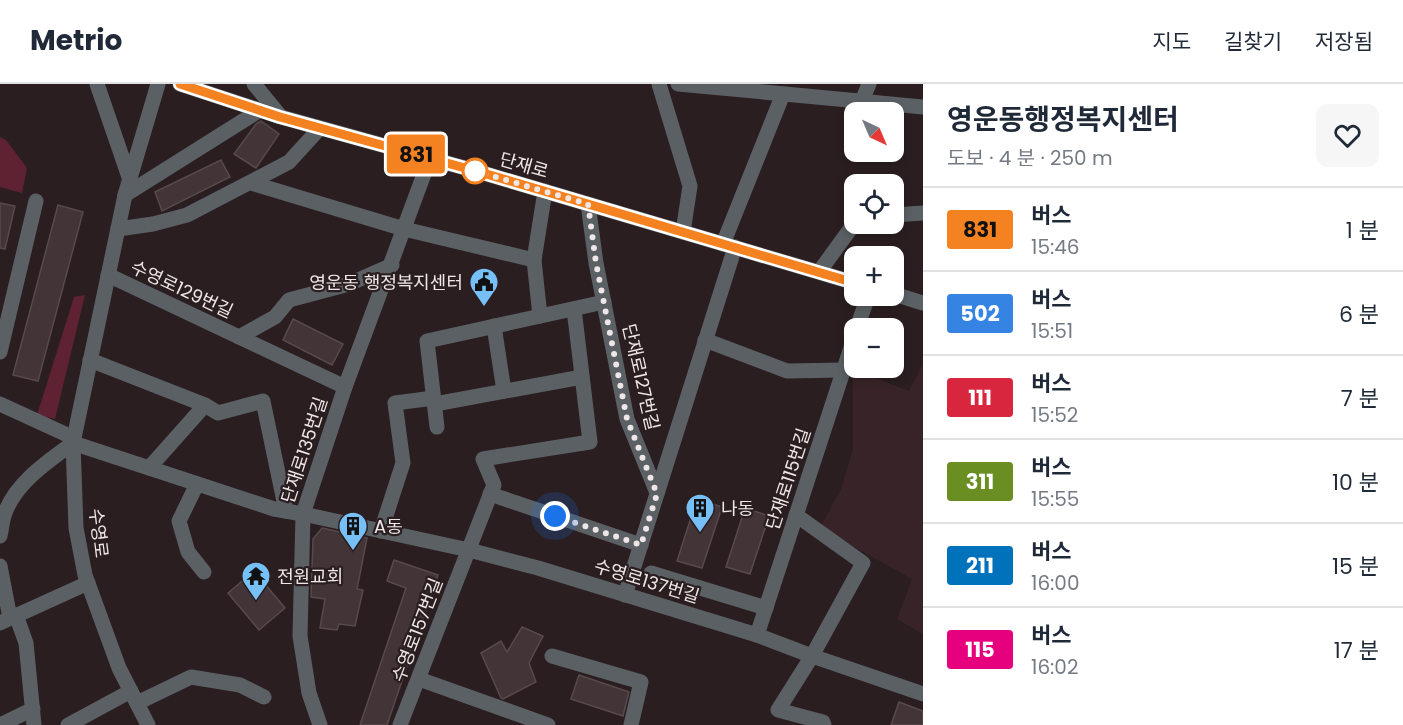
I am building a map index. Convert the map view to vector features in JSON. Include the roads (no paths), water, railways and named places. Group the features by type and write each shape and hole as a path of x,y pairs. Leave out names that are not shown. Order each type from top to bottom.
{"street":[{"path":"97,84 130,180"},
{"name":"수영로","path":"148,725 119,668 88,583 76,528 73,440 125,195 158,84"},
{"name":"단재로","path":"180,84 280,117 545,191 844,280"},
{"path":"254,84 280,117"},
{"path":"659,84 690,186 683,232"},
{"path":"680,84 923,107"},
{"path":"862,101 868,84"},
{"path":"625,595 705,340 729,245 783,94"},
{"path":"125,195 260,110"},
{"path":"118,229 187,216 289,162 320,128"},
{"name":"단재로135번길","path":"320,725 309,693 300,636 303,514 345,387 430,158"},
{"path":"250,183 405,229 534,260"},
{"path":"540,316 534,260 545,191"},
{"path":"0,352 36,201"},
{"name":"단재로127번길","path":"588,204 627,419 657,494"},
{"path":"904,214 923,213"},
{"path":"819,272 847,234"},
{"name":"수영로129번길","path":"238,337 275,317 289,300 349,284 392,265"},
{"name":"수영로129번길","path":"108,275 345,387"},
{"path":"904,297 923,303"},
{"path":"437,426 427,341 604,302"},
{"path":"469,550 494,485 483,459 590,442 574,309"},
{"path":"494,326 504,391"},
{"path":"705,340 787,371 844,370"},
{"path":"90,360 205,405 218,413 263,401 286,511"},
{"name":"단재로115번길","path":"758,635 844,370"},
{"path":"381,531 403,463 395,403 434,401 582,377"},
{"name":"수영로137번길","path":"0,404 73,440 149,468 274,509 469,550 538,568 758,635 923,694"},
{"path":"149,468 205,405"},
{"path":"0,536 5,512 18,491 73,440"},
{"path":"197,484 179,521 188,552 204,572"},
{"path":"490,494 641,545"},
{"path":"796,515 863,563 812,656 778,710 823,722 824,725"},
{"name":"수영로157번길","path":"400,725 469,550"},
{"path":"0,566 9,619 26,643 34,725"},
{"path":"651,573 766,608"},
{"path":"9,619 88,583"},
{"path":"552,656 641,682 631,725"},
{"path":"68,725 134,697 191,677 240,685 264,698"},
{"path":"419,679 548,725"},
{"path":"0,724 33,709"}],"place":[{"name":"영운동 행정복지센터","path":"484,308"},
{"name":"나동","path":"700,534"},
{"name":"A동","path":"353,552"},
{"name":"전원교회","path":"256,602"}]}
